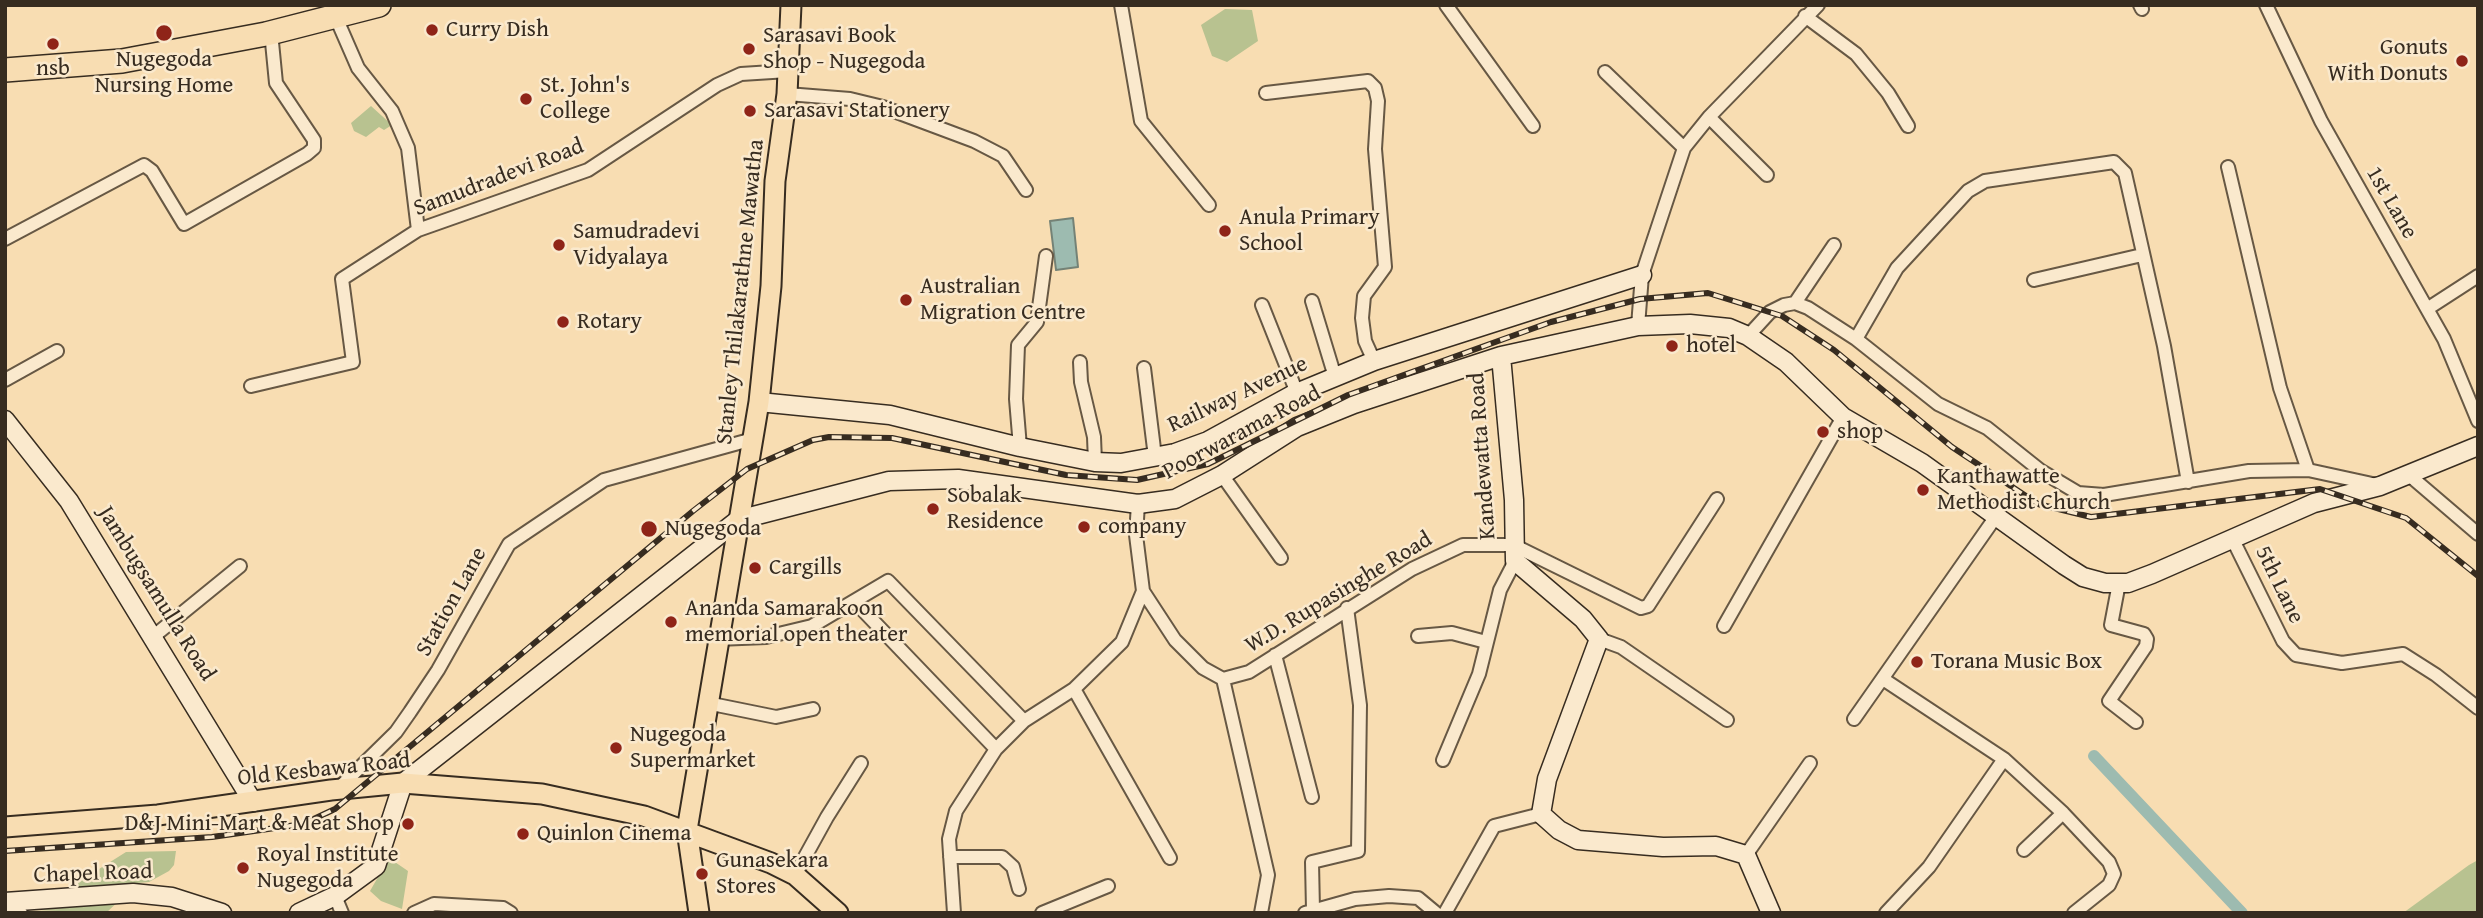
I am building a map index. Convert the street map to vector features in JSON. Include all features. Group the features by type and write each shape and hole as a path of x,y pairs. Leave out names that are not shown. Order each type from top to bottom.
{"highway":[{"path":"5,70 122,61 271,32 334,10 379,5"}],"main road":[{"name":"Stanley Thilakarathne Mawatha","path":"699,913 687,830 717,639 759,402 771,286 775,181 787,94 791,5"},
{"name":"Old Kesbawa Road","path":"5,827 158,815 338,789 403,783 542,794 644,816 687,830 795,875 838,913"}],"street":[{"path":"1121,5 1141,121 1209,205"},
{"path":"1446,5 1534,127"},
{"path":"1638,326 1642,275 1684,148 1709,117 1818,5"},
{"name":"1st Lane","path":"2266,5 2321,121 2444,339 2478,421"},
{"path":"334,10 358,68 392,111 408,148 418,230"},
{"path":"1805,16 1856,54 1888,93 1908,127"},
{"path":"5,239 145,165 184,224 288,166 314,148 314,140 276,83 271,32"},
{"name":"Samudradevi Road","path":"251,386 353,362 340,283 345,276 418,230 588,170 717,85 741,74 788,71"},
{"path":"1605,72 1684,148"},
{"path":"1266,93 1368,81 1375,88 1378,101 1375,149 1385,267 1364,296 1362,318 1365,341 1374,361"},
{"path":"787,94 850,99 883,107 974,141 1003,156 1026,190"},
{"path":"1709,117 1767,175"},
{"path":"1856,339 1898,268 1968,191 1985,181 2114,162 2125,173 2164,346 2188,482"},
{"path":"2228,167 2280,388 2308,470"},
{"path":"1748,336 1770,312 1795,303 1834,244"},
{"path":"2034,280 2142,255"},
{"path":"1020,447 1016,399 1017,345 1037,322 1046,256"},
{"name":"Railway Avenue","path":"759,402 890,415 1020,447 1095,462 1121,463 1155,457 1208,441 1297,393 1374,361 1642,275"},
{"path":"2427,309 2478,276"},
{"path":"1312,301 1335,377"},
{"path":"1795,303 1808,307 1856,339 1938,404 1987,428 2041,471 2078,492 2104,495 2249,471 2308,470 2381,486"},
{"path":"1262,306 1297,393"},
{"name":"Poorwarama Road","path":"738,520 889,481 958,479 1138,504 1175,499 1222,475 1297,427 1354,404 1501,356 1638,326 1690,324 1729,328 1748,336 1786,362 1843,417 1922,463 2084,577 2105,583 2119,583"},
{"path":"5,380 57,351"},
{"name":"Kandewatta Road","path":"1501,356 1514,500 1514,553 1583,619 1599,639"},
{"path":"1080,362 1081,382 1094,437 1095,462"},
{"path":"1144,368 1155,457"},
{"path":"1724,626 1843,417"},
{"name":"Jambugsamulla Road","path":"5,420 69,501 154,636 253,802"},
{"name":"Station Lane","path":"338,789 396,732 411,712 438,670 509,544 604,480 753,439"},
{"path":"2136,722 2109,701 2146,646 2147,639 2144,634 2111,625 2119,583 2152,575 2314,503 2381,486 2478,446"},
{"path":"2409,474 2478,534"},
{"path":"1222,475 1281,558"},
{"path":"1443,760 1479,674 1500,590 1514,553 1641,607 1648,606 1717,499"},
{"path":"1138,504 1136,535 1143,591 1175,640 1203,668 1223,679 1268,875 1261,913"},
{"path":"1854,719 1997,516"},
{"path":"299,913 339,904 376,866 403,783 738,520"},
{"name":"5th Lane","path":"2232,538 2283,641 2296,655 2342,663 2403,654 2436,675 2478,708"},
{"name":"W.D. Rupasinghe Road","path":"1223,679 1249,672 1412,569 1462,545 1514,553"},
{"path":"154,636 240,566"},
{"path":"717,639 766,638 812,626 888,581 1024,721"},
{"path":"954,913 949,839 956,811 996,749 1024,721 1074,689 1122,642 1143,591"},
{"path":"855,602 996,749"},
{"path":"1347,608 1360,705 1358,851 1312,862 1309,911 1355,899 1389,896 1418,898 1436,913"},
{"path":"1418,636 1452,633 1486,642"},
{"path":"1541,814 1547,779 1599,639 1621,647 1727,720"},
{"path":"1275,655 1312,797"},
{"path":"1882,679 2004,759 2063,813 2109,862 2114,874 2109,885 2074,913"},
{"path":"1074,689 1170,858"},
{"path":"707,703 776,717 813,709"},
{"path":"1886,913 1929,867 2004,759"},
{"path":"795,875 861,763"},
{"path":"1745,855 1810,763"},
{"path":"2024,850 2063,813"},
{"path":"1541,814 1559,830 1578,840 1663,847 1716,846 1745,855 1771,913"},
{"path":"1445,913 1494,826 1541,814"},
{"path":"950,857 1002,857 1013,867 1019,889"},
{"path":"1042,913 1108,886"},
{"name":"Chapel Road","path":"5,902 133,893 172,897 222,913"},
{"path":"414,913 434,904 503,908 511,913"},
{"path":"5,909 21,913"}],"green space":[{"path":"1225,9 1252,10 1258,41 1227,62 1212,56 1201,25"},
{"path":"371,106 392,125 384,130 379,127 366,137 354,131 351,123"},
{"path":"176,851 174,865 169,871 149,882 138,883 106,913 34,910 126,852"},
{"path":"389,858 408,871 402,909 381,901 370,891"},
{"path":"2478,860 2478,913 2403,913 2469,865"}],"water":[{"path":"1073,218 1078,267 1056,270 1050,221"}],"waterway":[{"path":"2094,756 2242,913"}],"railway":[{"path":"5,851 212,837 303,824 335,809 747,469 813,440 829,437 892,438 1066,475 1137,480 1208,464 1348,395 1551,322 1640,299 1708,293 1782,316 1834,350 1952,447 2038,504 2091,517 2320,489 2406,518 2478,576"}],"place":[{"name":"Curry Dish","path":"432,30"},
{"name":"Nugegoda Nursing Home","path":"164,33"},
{"name":"nsb","path":"53,44"},
{"name":"Sarasavi Book Shop - Nugegoda","path":"749,49"},
{"name":"Gonuts With Donuts","path":"2462,61"},
{"name":"St. John's College","path":"526,99"},
{"name":"Sarasavi Stationery","path":"750,111"},
{"name":"Anula Primary School","path":"1225,231"},
{"name":"Samudradevi Vidyalaya","path":"559,245"},
{"name":"Australian Migration Centre","path":"906,300"},
{"name":"Rotary","path":"563,322"},
{"name":"hotel","path":"1672,346"},
{"name":"shop","path":"1823,432"},
{"name":"Kanthawatte Methodist Church","path":"1923,490"},
{"name":"Sobalak Residence","path":"933,509"},
{"name":"company","path":"1084,527"},
{"name":"Nugegoda","path":"649,529"},
{"name":"Cargills","path":"755,568"},
{"name":"Ananda Samarakoon memorial open theater","path":"671,622"},
{"name":"Torana Music Box","path":"1917,662"},
{"name":"Nugegoda Supermarket","path":"616,748"},
{"name":"D&J Mini-Mart & Meat Shop","path":"408,824"},
{"name":"Quinlon Cinema","path":"523,834"},
{"name":"Royal Institute Nugegoda","path":"243,868"},
{"name":"Gunasekara Stores","path":"702,874"}]}
